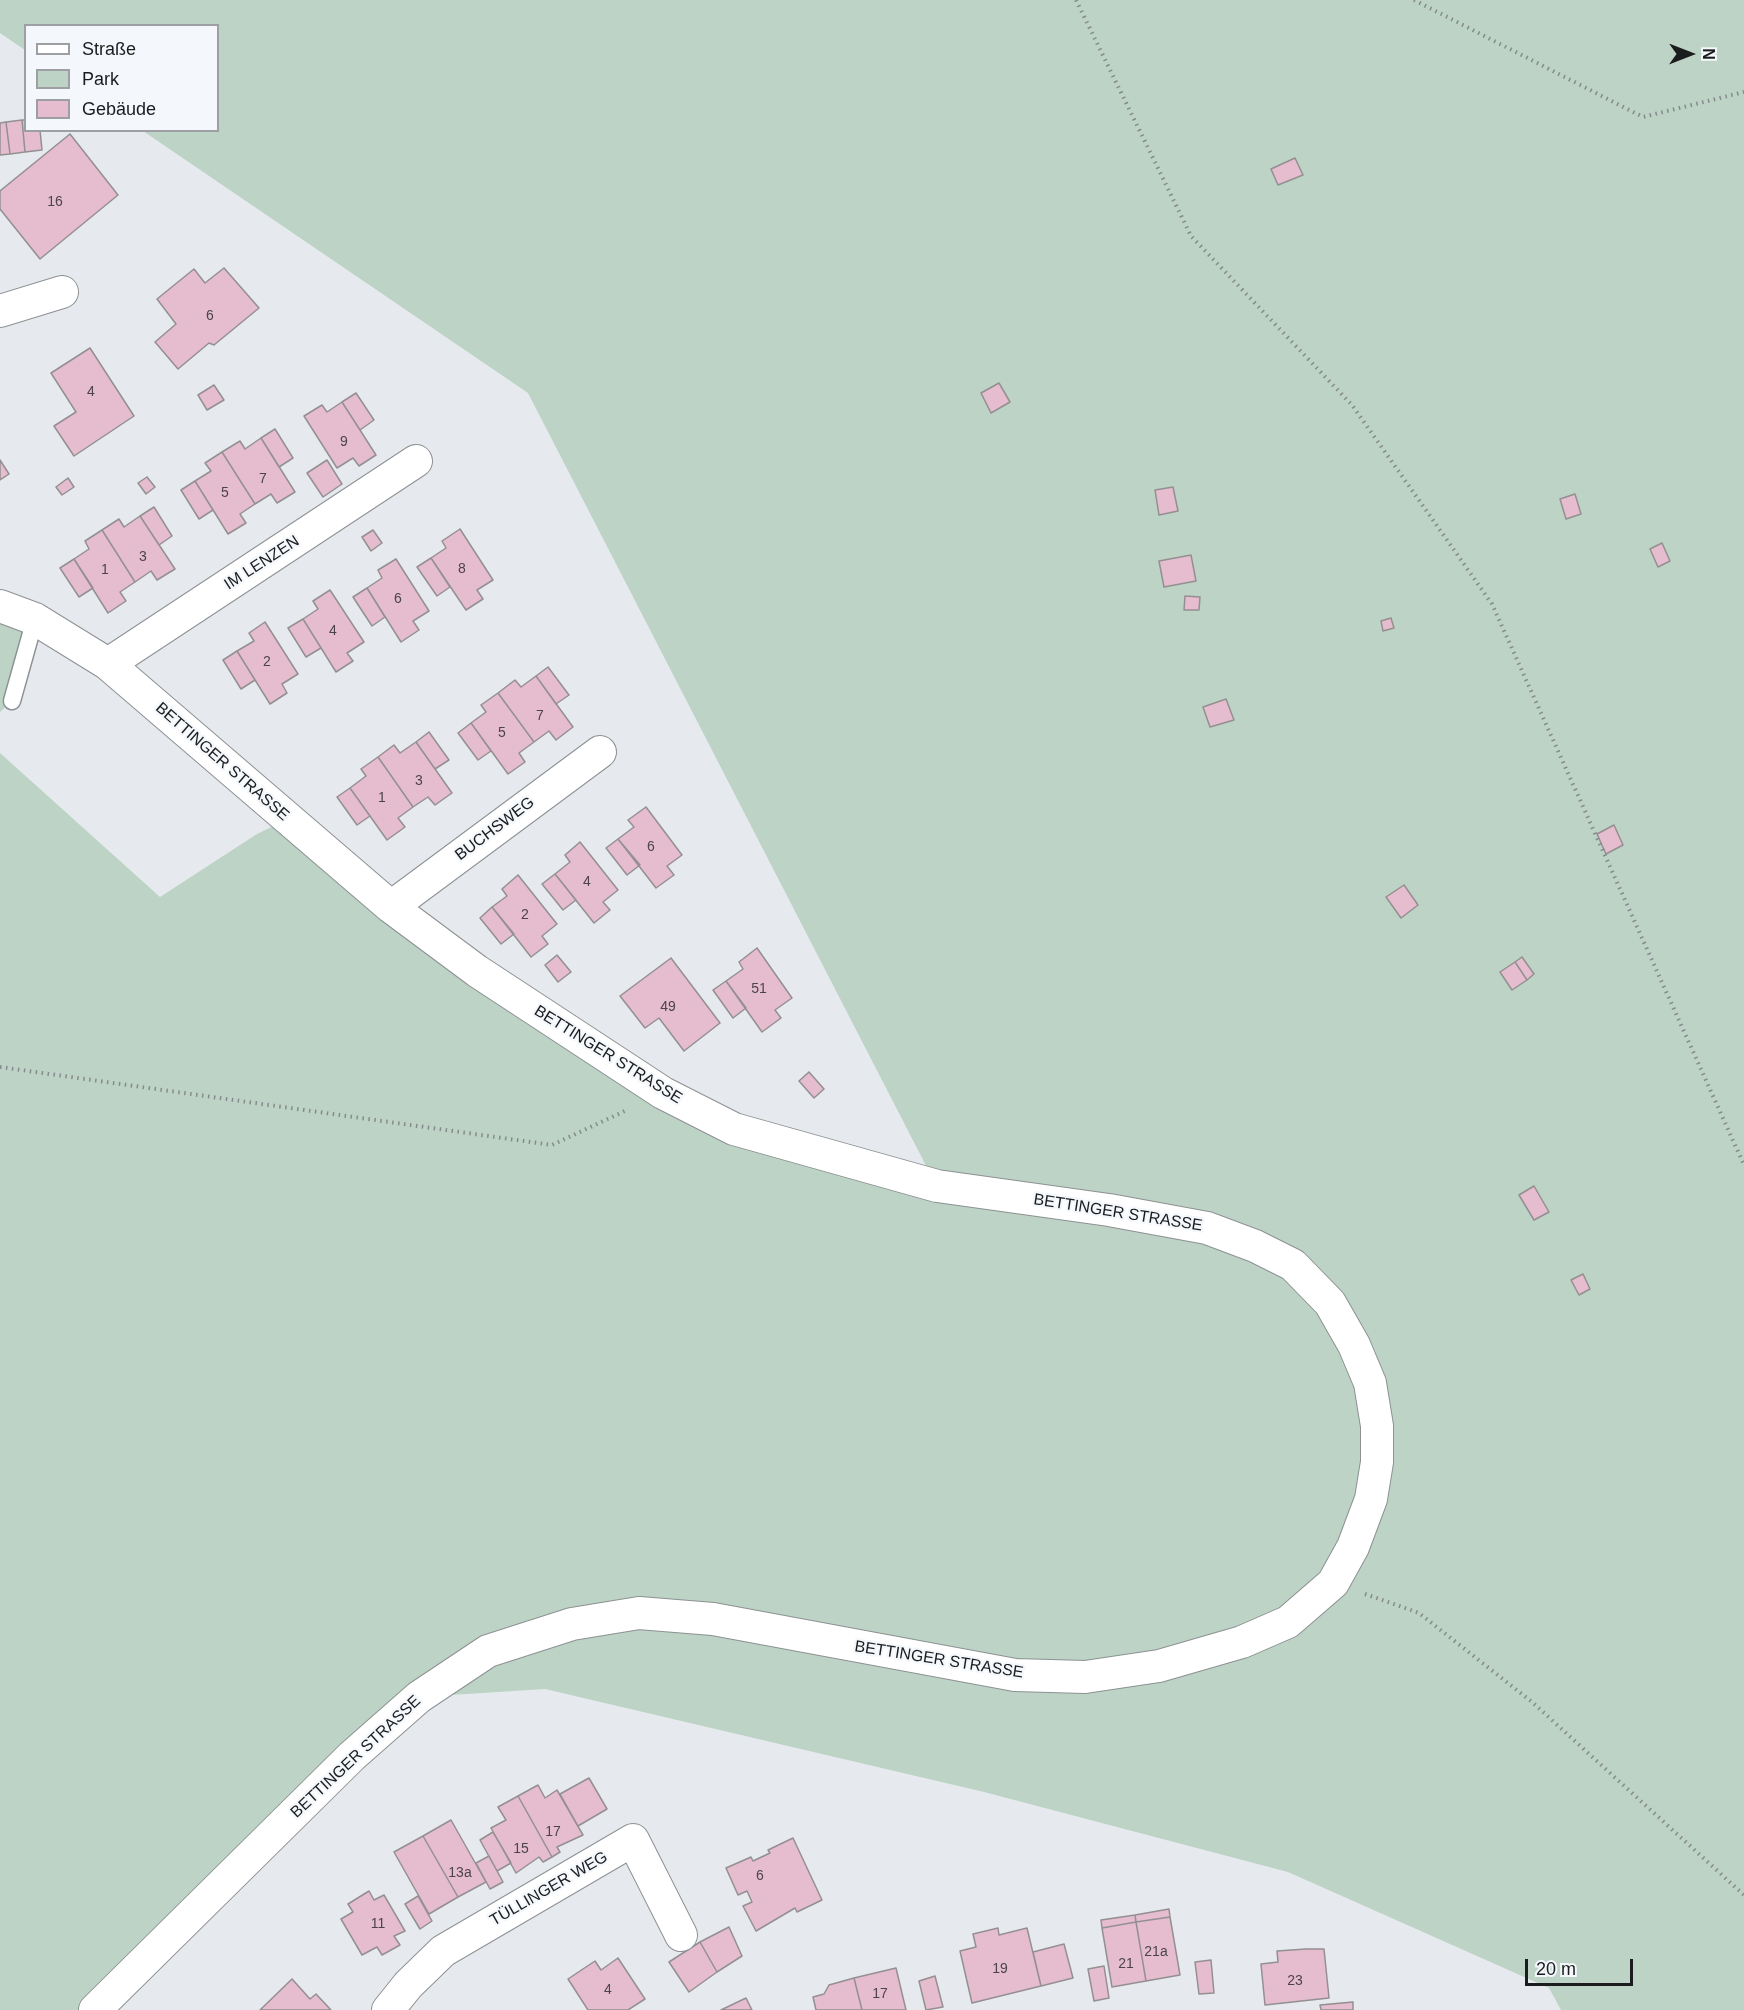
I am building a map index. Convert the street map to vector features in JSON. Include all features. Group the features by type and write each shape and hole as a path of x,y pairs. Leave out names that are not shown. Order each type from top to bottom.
{"street":[{"path":"0,311 62,292"},
{"name":"IM LENZEN","path":"108,664 416,461"},
{"name":"BETTINGER STRASSE","path":"0,606 34,620 108,664 391,907 477,971 663,1093 734,1129 914,1179 937,1185 1109,1210 1207,1228 1256,1246 1293,1265 1330,1303 1354,1345 1370,1383 1377,1426 1377,1462 1371,1498 1353,1547 1333,1583 1288,1622 1242,1642 1159,1666 1085,1677 1015,1675 713,1619 639,1613 572,1624 488,1651 418,1697 352,1756 95,2010"},
{"name":"BUCHSWEG","path":"391,907 600,752"},
{"name":"TÜLLINGER WEG","path":"388,2010 408,1985 443,1951 633,1840 681,1935"}],"lane":[{"path":"12,701 34,620"}],"path":[{"path":"1076,0 1191,236 1352,405 1492,604 1744,1165"},
{"path":"1414,0 1642,117 1744,92"},
{"path":"0,1067 552,1145 663,1093"},
{"path":"1333,1583 1419,1613 1532,1702 1744,1895"}],"green space":[{"path":"0,0 1744,0 1744,2010 1561,2010 1549,1988 1288,1872 984,1792 545,1689 419,1697 95,2010 0,2010 0,753 160,897 257,834 288,819 663,1093 936,1185 528,393 144,132 219,132 219,24 24,24 24,49 0,33"},
{"path":"0,606 35,619 12,701 0,712"}],"building":[{"path":"22,120 24,120 24,132 40,132 42,150 25,152"},
{"path":"22,120 25,152 10,154 6,122"},
{"path":"6,122 10,154 0,155 0,123"},
{"path":"70,134 118,195 40,259 0,209 0,191"},
{"path":"1295,158 1303,175 1278,185 1271,169"},
{"path":"224,268 259,308 214,345 209,343 178,369 155,342 176,324 157,299 194,269 205,283"},
{"path":"90,348 134,416 74,456 54,426 76,412 51,373"},
{"path":"999,383 1010,402 991,413 981,393"},
{"path":"214,385 224,400 207,410 198,395"},
{"path":"356,393 374,420 360,430 342,402"},
{"path":"342,402 376,455 359,466 353,458 337,468 304,416 322,405 327,412"},
{"path":"275,429 293,458 279,467 261,438"},
{"path":"261,438 295,492 277,503 271,494 255,504 222,452 240,441 245,449"},
{"path":"222,452 255,504 240,514 246,523 228,534 195,481 211,471 205,463"},
{"path":"0,460 9,474 0,480"},
{"path":"327,460 342,484 323,497 307,473"},
{"path":"147,477 155,487 146,494 138,483"},
{"path":"68,478 74,487 62,495 56,487"},
{"path":"195,481 213,510 199,519 181,490"},
{"path":"1173,487 1178,511 1159,515 1155,490"},
{"path":"1575,494 1581,514 1566,519 1560,499"},
{"path":"154,507 172,536 159,545 140,516"},
{"path":"140,516 175,569 157,580 151,571 135,582 102,530 119,519 124,527"},
{"path":"460,529 493,580 477,590 483,599 466,610 431,558 446,548 442,541"},
{"path":"102,530 135,582 120,592 126,601 108,613 74,559 89,549 85,541"},
{"path":"373,530 382,543 371,551 362,537"},
{"path":"1662,543 1670,561 1658,567 1650,549"},
{"path":"1191,555 1196,581 1164,587 1159,561"},
{"path":"431,558 450,587 437,596 417,567"},
{"path":"74,559 93,588 79,597 60,568"},
{"path":"396,559 429,611 413,621 419,630 401,642 367,588 382,578 378,570"},
{"path":"367,588 385,617 372,626 353,597"},
{"path":"330,590 364,642 347,653 353,661 336,672 303,619 318,609 313,601"},
{"path":"1185,596 1200,597 1199,610 1184,610"},
{"path":"1391,618 1394,628 1383,631 1381,621"},
{"path":"303,619 321,648 306,657 288,628"},
{"path":"265,622 298,674 282,684 287,693 270,704 237,651 254,641 249,633"},
{"path":"237,651 255,680 241,689 223,660"},
{"path":"548,667 569,695 556,704 536,676"},
{"path":"536,676 573,727 556,740 549,731 534,742 498,693 515,680 521,687"},
{"path":"498,693 534,742 519,753 525,762 508,774 471,723 486,712 481,705"},
{"path":"1226,699 1234,720 1210,727 1203,707"},
{"path":"471,723 491,751 478,760 458,733"},
{"path":"429,732 449,760 435,769 416,742"},
{"path":"416,742 452,793 435,805 428,797 413,807 378,757 394,745 400,753"},
{"path":"378,757 413,807 398,818 405,827 387,840 350,788 366,776 361,769"},
{"path":"350,788 370,816 357,825 337,797"},
{"path":"646,807 682,855 667,866 674,875 656,888 618,839 634,827 628,820"},
{"path":"1614,825 1623,845 1606,854 1597,834"},
{"path":"618,839 640,865 627,875 606,848"},
{"path":"580,842 618,890 603,902 610,910 594,923 555,874 570,862 565,855"},
{"path":"555,874 576,900 563,910 542,884"},
{"path":"518,875 557,924 542,936 548,944 531,957 492,907 507,896 502,889"},
{"path":"1404,885 1418,905 1401,918 1386,897"},
{"path":"492,907 514,934 501,944 480,918"},
{"path":"757,948 792,998 775,1010 781,1018 762,1032 726,981 743,969 739,962"},
{"path":"557,955 571,972 558,982 545,965"},
{"path":"1522,957 1534,974 1527,980 1515,962"},
{"path":"671,958 720,1023 684,1051 659,1018 645,1028 620,996"},
{"path":"1515,962 1527,980 1512,990 1500,972"},
{"path":"726,981 746,1008 733,1018 713,990"},
{"path":"809,1072 824,1089 814,1098 799,1081"},
{"path":"1534,1186 1549,1212 1534,1220 1519,1195"},
{"path":"1583,1274 1590,1289 1579,1295 1571,1280"},
{"path":"589,1778 607,1809 578,1826 560,1794"},
{"path":"538,1785 545,1798 557,1790 583,1835 557,1847 560,1852 552,1857 518,1796"},
{"path":"518,1796 552,1857 543,1862 539,1857 516,1873 491,1828 506,1820 498,1807"},
{"path":"451,1820 486,1882 458,1897 423,1836"},
{"path":"493,1832 511,1863 497,1871 480,1840"},
{"path":"423,1836 458,1897 429,1914 394,1852"},
{"path":"793,1838 822,1900 797,1912 795,1908 756,1931 743,1906 752,1902 747,1891 738,1895 726,1868 751,1857 753,1861 770,1853 768,1850"},
{"path":"489,1856 503,1882 490,1889 476,1863"},
{"path":"369,1891 374,1900 384,1895 405,1931 394,1936 400,1945 382,1955 377,1947 362,1955 341,1919 353,1912 348,1904"},
{"path":"418,1896 432,1921 420,1929 405,1904"},
{"path":"1169,1909 1170,1917 1136,1922 1135,1915"},
{"path":"1135,1915 1136,1922 1102,1928 1101,1920"},
{"path":"1170,1917 1180,1975 1146,1981 1136,1922"},
{"path":"1136,1922 1146,1981 1112,1987 1102,1928"},
{"path":"729,1927 742,1956 717,1972 700,1942"},
{"path":"998,1928 999,1935 1027,1928 1041,1986 972,2003 960,1951 976,1947 973,1934"},
{"path":"700,1942 717,1972 689,1992 669,1962"},
{"path":"1064,1944 1073,1978 1041,1986 1033,1952"},
{"path":"1324,1949 1329,1998 1265,2005 1261,1964 1278,1962 1277,1951"},
{"path":"618,1958 645,1999 628,2010 588,2010 568,1979 595,1961 601,1970"},
{"path":"1211,1960 1214,1993 1199,1994 1195,1962"},
{"path":"1104,1966 1109,1998 1094,2001 1088,1969"},
{"path":"896,1968 906,2010 862,2010 854,1978"},
{"path":"935,1976 943,2007 926,2010 919,1981"},
{"path":"854,1978 862,2010 816,2010 813,1997 824,1994 829,1985"},
{"path":"292,1979 310,1999 316,1994 331,2010 260,2010"},
{"path":"746,1998 752,2010 721,2010"},
{"path":"1353,2002 1353,2010 1321,2010 1320,2005"}]}
